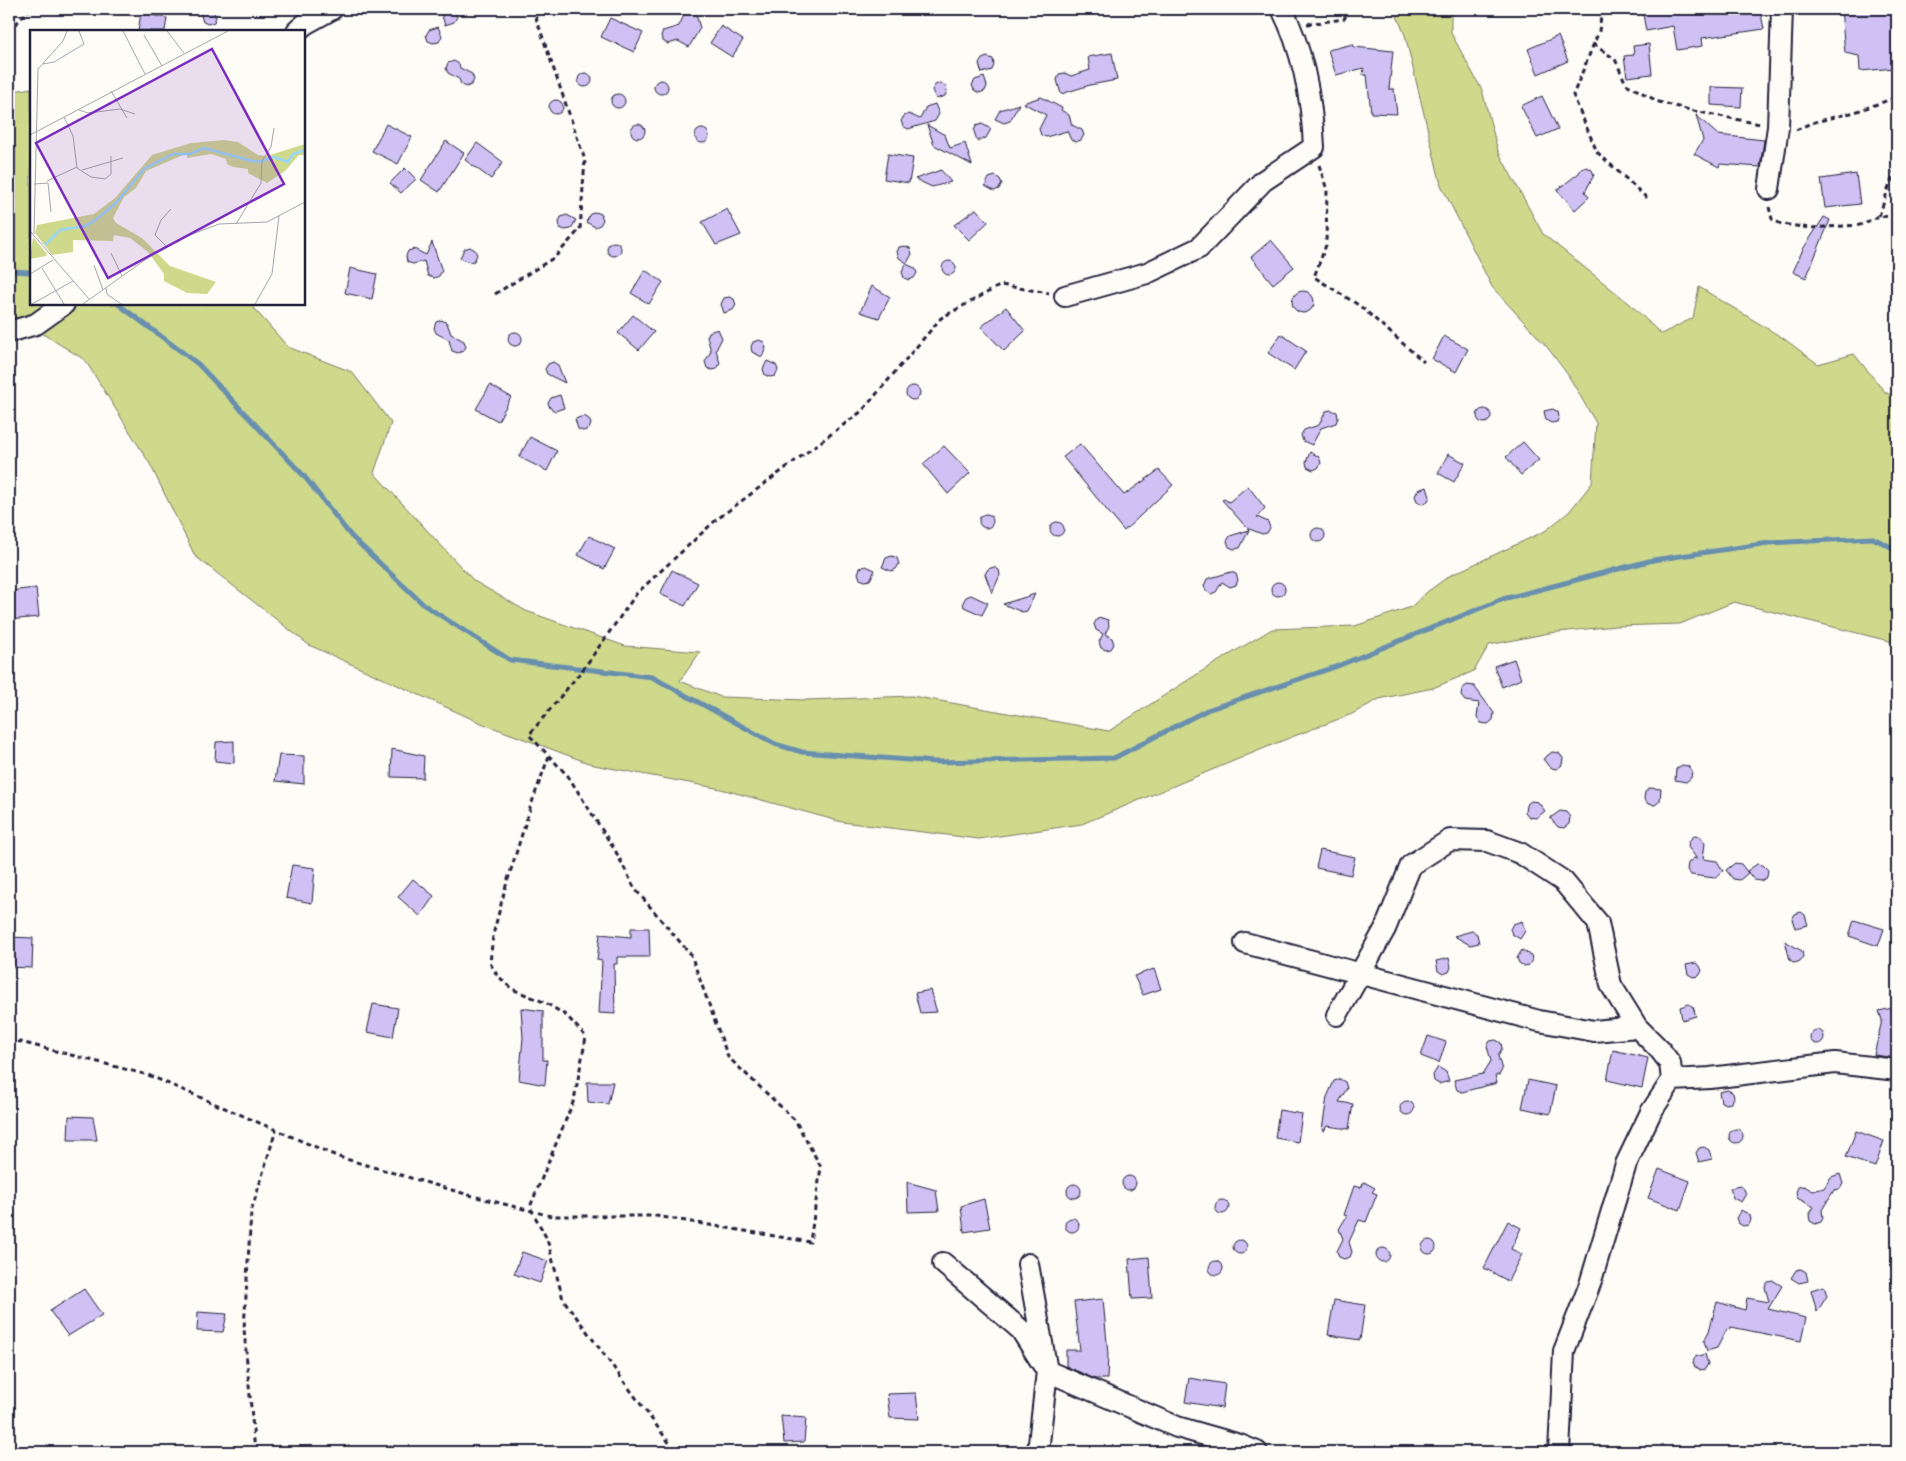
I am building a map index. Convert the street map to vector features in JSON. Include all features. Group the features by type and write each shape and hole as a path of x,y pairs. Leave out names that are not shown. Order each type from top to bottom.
{"street":[{"path":"298,30 332,9"},
{"path":"1769,189 1778,127 1782,9"},
{"path":"1065,296 1147,273 1199,248 1263,181 1314,147 1313,114 1295,36 1286,17"},
{"path":"9,332 36,324 63,305"},
{"path":"1337,1015 1385,929 1412,865 1450,840 1487,841 1520,853 1563,881 1598,923 1612,985 1637,1027 1670,1063 1672,1080 1651,1112 1626,1164 1590,1284 1564,1351 1559,1452"},
{"path":"1244,943 1539,1021 1594,1031 1637,1027"},
{"path":"1672,1080 1710,1078 1835,1063 1897,1070"},
{"path":"943,1263 1021,1330 1047,1371 1177,1427 1240,1445 1257,1452"},
{"path":"1028,1264 1047,1371 1038,1452"}],"path":[{"path":"9,31 30,9"},
{"path":"495,294 555,257 580,229 585,160 560,81 533,9"},
{"path":"1286,17 1344,19 1350,9"},
{"path":"1602,9 1599,31 1573,94 1597,152 1648,199"},
{"path":"1593,44 1615,59 1626,84 1659,102 1694,111 1778,127 1790,133 1811,123 1855,112 1897,97"},
{"path":"1314,147 1327,190 1326,245 1314,277 1360,306 1424,362"},
{"path":"1879,216 1897,164"},
{"path":"1769,189 1769,211 1772,219 1780,224 1810,228 1860,225 1879,216 1897,217"},
{"path":"9,1039 148,1075 339,1157 469,1195 551,1216 656,1216 810,1242 821,1167 794,1120 728,1057 691,955 635,889 616,852 568,776 530,735 584,668 637,593 716,520 862,411 941,318 1000,286 1065,296"},
{"path":"550,756 531,805 492,935 490,963 497,975 512,989 546,1004 567,1016 586,1037 574,1100 530,1210 548,1239 564,1298 676,1452"},
{"path":"255,1452 244,1329 251,1212 276,1130"}],"green space":[{"path":"1394,9 1451,9 1451,33 1482,90 1498,151 1543,234 1630,304 1661,334 1693,318 1699,287 1783,338 1818,364 1854,354 1885,392 1897,398 1897,643 1734,602 1680,624 1615,626 1549,633 1489,645 1474,671 1433,688 1379,699 1352,714 1284,740 1082,824 979,839 842,822 721,789 594,765 481,723 309,645 195,556 150,464 85,360 9,313 9,92 30,88 30,305 251,305 288,347 352,372 391,423 374,473 474,581 526,611 625,646 700,652 680,681 721,697 806,700 912,696 1109,731 1272,629 1355,626 1411,607 1427,592 1449,576 1545,531 1569,512 1592,483 1596,423 1568,375 1547,347 1492,287 1441,185 1405,35"}],"building":[{"path":"199,9 208,9 214,12 216,17 214,22 208,24 203,22"},
{"path":"451,9 455,11 457,17 454,22 445,25 442,16 444,10"},
{"path":"1642,9 1715,9 1715,11 1760,9 1764,29 1702,38 1703,46 1677,50 1673,26 1646,31"},
{"path":"1841,9 1897,9 1897,38 1894,38 1896,68 1860,71 1859,56 1845,53"},
{"path":"691,12 696,14 700,28 689,47 678,41 668,44 663,41 661,36 663,31 679,26 685,13"},
{"path":"141,13 167,18 165,30 138,30"},
{"path":"610,18 643,33 634,52 601,37"},
{"path":"721,26 743,40 732,57 710,43"},
{"path":"438,27 442,36 439,42 433,43 428,41 426,35 429,30"},
{"path":"1558,36 1568,61 1538,74 1528,49"},
{"path":"1353,44 1354,47 1393,51 1389,89 1394,89 1397,114 1371,113 1367,75 1363,75 1364,68 1336,75 1328,50"},
{"path":"1649,44 1652,74 1627,77 1624,56 1634,55 1633,46"},
{"path":"1112,53 1117,80 1090,85 1061,94 1057,80 1059,74 1065,73 1071,76 1090,70 1088,57"},
{"path":"987,57 993,59 994,65 992,70 982,73 979,64 982,59"},
{"path":"454,61 459,64 460,68 472,74 474,80 471,85 466,87 461,84 459,79 448,73 446,68 448,63"},
{"path":"582,73 588,73 592,80 588,87 582,87 578,83 578,77"},
{"path":"984,77 987,86 985,91 979,93 974,90 972,85 975,80"},
{"path":"658,80 664,80 668,87 664,94 658,94 654,90 654,84"},
{"path":"940,83 946,86 947,91 945,96 936,99 932,90 935,85"},
{"path":"1711,87 1742,88 1741,107 1711,105"},
{"path":"615,94 621,94 625,101 621,108 615,108 611,104 611,98"},
{"path":"1542,96 1558,129 1537,138 1521,106"},
{"path":"1041,97 1062,108 1061,110 1069,115 1072,125 1082,130 1084,135 1081,140 1076,142 1071,140 1067,131 1046,137 1041,135 1039,129 1046,115 1023,103"},
{"path":"553,100 559,100 563,107 559,114 553,114 549,110 549,104"},
{"path":"935,104 939,114 935,121 908,129 903,126 901,121 904,116 909,114 920,119 926,107"},
{"path":"1019,104 1010,121 1004,123 995,119 1000,110"},
{"path":"1696,115 1718,135 1764,140 1760,167 1720,164 1719,167 1694,154 1703,140"},
{"path":"386,124 412,137 398,164 372,151"},
{"path":"635,124 641,124 645,131 641,138 635,138 631,134 631,128"},
{"path":"982,124 991,129 986,138 977,141 974,131 976,126"},
{"path":"927,125 945,135 950,148 965,143 972,165 934,145"},
{"path":"699,129 705,129 709,136 705,143 699,143 695,139 695,133"},
{"path":"446,141 464,153 439,192 421,180"},
{"path":"477,143 503,162 491,179 465,160"},
{"path":"888,154 913,158 909,183 884,179"},
{"path":"1587,167 1592,170 1594,175 1585,192 1589,197 1575,210 1557,190 1579,173 1581,169"},
{"path":"405,168 416,179 401,193 390,183"},
{"path":"941,170 951,182 932,187 915,179"},
{"path":"1856,174 1860,204 1825,208 1821,179"},
{"path":"995,176 1000,179 1002,184 999,189 994,191 985,186 989,178"},
{"path":"727,209 741,235 716,245 702,222"},
{"path":"976,209 988,222 969,240 954,225"},
{"path":"596,212 601,214 603,220 600,225 595,227 586,222 591,214"},
{"path":"567,215 576,220 571,229 565,230 560,228 559,222 561,217"},
{"path":"1824,217 1830,220 1806,278 1793,272 1803,249"},
{"path":"1271,240 1294,267 1273,284 1251,257"},
{"path":"432,242 442,271 439,276 434,278 428,276 424,261 413,264 407,262 406,256 408,251 414,249 426,255"},
{"path":"611,242 617,242 621,249 617,256 611,256 607,252 607,246"},
{"path":"905,246 910,248 912,254 907,263 899,258 897,252 899,247"},
{"path":"470,247 475,250 477,255 474,261 469,262 460,258 464,249"},
{"path":"946,261 952,261 956,268 952,275 946,275 942,271 942,265"},
{"path":"906,264 915,268 917,273 914,278 909,280 904,278 902,272"},
{"path":"350,268 377,274 372,299 345,293"},
{"path":"645,270 663,282 649,304 631,293"},
{"path":"872,286 890,297 879,318 860,312"},
{"path":"1303,291 1311,294 1314,302 1311,310 1303,313 1295,310 1292,302 1295,294"},
{"path":"724,298 734,299 736,305 733,310 724,313 721,304"},
{"path":"1006,307 1025,331 1004,351 981,327"},
{"path":"633,315 654,332 639,350 618,333"},
{"path":"442,320 447,323 451,334 464,341 466,347 463,351 458,353 452,351 449,340 436,333 434,328 436,322"},
{"path":"718,329 722,338 716,350 720,363 717,369 712,370 707,368 705,362 711,351 707,337 709,332"},
{"path":"512,332 518,332 522,339 518,346 512,346 508,342 508,336"},
{"path":"1281,334 1306,351 1294,370 1268,353"},
{"path":"1444,336 1468,349 1456,372 1432,359"},
{"path":"759,340 764,342 766,348 762,357 752,352 751,347 753,342"},
{"path":"767,361 776,365 778,370 775,376 765,375 763,369"},
{"path":"553,362 558,365 565,383 547,374 545,369 548,364"},
{"path":"490,385 511,397 498,421 476,409"},
{"path":"910,386 916,386 920,393 916,400 910,400 906,396 906,390"},
{"path":"560,395 564,408 555,411 550,408 548,403 551,398"},
{"path":"1481,409 1487,409 1491,416 1487,423 1481,423 1477,419 1477,413"},
{"path":"1553,409 1558,412 1559,417 1557,422 1551,423 1546,420 1544,411"},
{"path":"1326,411 1337,412 1338,418 1336,423 1321,428 1312,445 1303,441 1301,435 1304,430 1319,425"},
{"path":"584,416 589,419 591,424 589,429 583,431 578,429 575,419"},
{"path":"530,437 557,451 547,471 519,457"},
{"path":"1523,442 1539,460 1521,475 1506,457"},
{"path":"1080,444 1124,495 1159,470 1173,485 1124,531 1063,457"},
{"path":"944,446 970,473 948,494 923,464"},
{"path":"1310,452 1319,457 1321,463 1318,468 1313,470 1307,467 1306,462"},
{"path":"1448,454 1465,463 1454,482 1438,473"},
{"path":"1248,486 1265,508 1257,517 1268,522 1270,528 1267,533 1262,534 1247,528 1222,500 1224,499 1229,502"},
{"path":"1427,487 1430,497 1427,502 1422,504 1417,501 1415,496 1418,490"},
{"path":"983,514 989,514 993,521 989,528 983,528 979,524 979,518"},
{"path":"1054,522 1060,522 1064,529 1060,536 1054,536 1050,532 1050,526"},
{"path":"1315,528 1321,528 1325,535 1321,542 1315,542 1311,538 1311,532"},
{"path":"1249,530 1240,548 1234,549 1229,547 1227,541 1230,536"},
{"path":"589,536 615,549 604,569 578,555"},
{"path":"892,556 897,558 899,564 896,569 891,571 882,567 886,558"},
{"path":"866,566 875,570 870,580 865,581 860,579 858,573 860,568"},
{"path":"994,567 999,570 1000,575 992,593 985,574 988,569"},
{"path":"672,570 698,583 685,606 660,594"},
{"path":"1231,572 1236,574 1238,580 1236,585 1230,587 1222,582 1216,592 1211,594 1206,591 1204,586 1207,579"},
{"path":"1275,582 1281,582 1285,589 1281,596 1275,596 1271,592 1271,586"},
{"path":"36,588 39,617 9,620 9,591"},
{"path":"1035,594 1027,611 1022,612 1003,604"},
{"path":"971,595 988,603 982,615 964,607 963,602 966,597"},
{"path":"1097,619 1108,620 1109,626 1105,634 1112,638 1114,644 1111,649 1101,648 1099,642 1103,634 1096,630 1094,624"},
{"path":"1514,659 1521,679 1502,687 1494,666"},
{"path":"1467,685 1474,686 1494,713 1493,720 1488,724 1481,723 1477,717 1479,703 1465,701 1461,696 1462,689"},
{"path":"234,741 234,763 215,761 216,742"},
{"path":"392,749 424,756 423,778 391,777"},
{"path":"1552,752 1559,753 1563,758 1562,765 1557,769 1550,768 1543,759"},
{"path":"279,755 304,756 304,784 275,781"},
{"path":"1682,765 1688,766 1692,771 1691,778 1686,782 1675,780 1676,769"},
{"path":"1650,788 1661,789 1660,801 1655,805 1648,804 1644,799 1645,792"},
{"path":"1531,801 1538,802 1545,811 1536,818 1529,817 1525,812 1526,805"},
{"path":"1560,811 1566,812 1570,817 1569,824 1564,828 1558,827 1550,818"},
{"path":"1694,836 1701,837 1705,843 1703,859 1717,861 1723,871 1715,878 1691,875 1687,870 1688,863 1694,858 1697,859 1688,847 1689,841"},
{"path":"1320,850 1355,857 1351,875 1316,868"},
{"path":"1735,863 1741,864 1748,873 1740,880 1733,879 1726,870"},
{"path":"1757,864 1763,865 1768,870 1767,877 1761,881 1754,880 1747,871"},
{"path":"292,865 315,868 312,903 286,898"},
{"path":"413,879 434,896 420,916 398,897"},
{"path":"1801,912 1805,915 1808,925 1795,928 1792,919 1795,914"},
{"path":"1854,920 1884,929 1878,946 1849,936"},
{"path":"1522,921 1525,931 1520,939 1512,934 1510,929 1513,924"},
{"path":"631,928 649,928 650,957 617,957 617,964 614,964 615,1014 599,1013 602,961 597,960 600,934 631,937"},
{"path":"1472,931 1477,934 1479,943 1470,945 1454,936"},
{"path":"9,937 33,938 32,968 9,967"},
{"path":"1785,941 1802,951 1803,957 1800,961 1795,963 1790,960"},
{"path":"1522,950 1531,955 1532,960 1529,965 1524,966 1519,963 1517,958"},
{"path":"1449,958 1451,967 1449,972 1443,974 1438,971 1436,961"},
{"path":"1696,963 1702,971 1699,976 1693,977 1688,974 1686,965"},
{"path":"1154,969 1161,989 1143,995 1134,976"},
{"path":"930,990 937,1012 920,1013 915,993"},
{"path":"373,1004 398,1008 393,1037 367,1032"},
{"path":"1689,1004 1693,1007 1696,1016 1682,1020 1680,1007"},
{"path":"1897,1007 1897,1058 1874,1055 1882,1020 1879,1011"},
{"path":"521,1008 543,1011 543,1060 547,1060 545,1085 519,1080 523,1038"},
{"path":"1817,1030 1822,1032 1824,1037 1822,1042 1817,1044 1812,1042 1810,1037 1812,1032"},
{"path":"1428,1036 1446,1042 1439,1063 1421,1056"},
{"path":"1496,1040 1501,1043 1502,1048 1498,1056 1502,1070 1499,1075 1495,1076 1497,1083 1462,1092 1457,1090 1454,1080 1483,1074 1491,1061 1487,1046 1490,1041"},
{"path":"1613,1050 1648,1058 1642,1088 1607,1080"},
{"path":"1438,1067 1446,1072 1449,1081 1439,1084 1434,1081 1433,1075"},
{"path":"1340,1079 1345,1082 1347,1088 1339,1102 1353,1104 1349,1129 1327,1126 1324,1131 1322,1130 1327,1097 1334,1081"},
{"path":"1528,1080 1556,1086 1550,1114 1522,1108"},
{"path":"587,1082 613,1082 608,1104 588,1102"},
{"path":"1728,1090 1733,1093 1734,1098 1731,1103 1726,1104 1721,1102 1719,1092"},
{"path":"1404,1101 1410,1101 1414,1108 1410,1115 1404,1115 1400,1111 1400,1105"},
{"path":"1279,1110 1302,1114 1298,1142 1275,1138"},
{"path":"69,1116 93,1117 97,1140 68,1140"},
{"path":"1736,1129 1741,1131 1743,1136 1741,1141 1736,1143 1731,1141 1729,1136 1731,1131"},
{"path":"1856,1131 1884,1141 1875,1167 1846,1157"},
{"path":"1704,1147 1709,1150 1712,1159 1699,1162 1696,1153 1699,1148"},
{"path":"1659,1169 1690,1181 1680,1210 1648,1198"},
{"path":"1840,1174 1843,1184 1840,1189 1834,1190 1822,1210 1823,1218 1821,1222 1815,1224 1810,1221 1809,1215 1814,1207 1797,1198 1796,1192 1798,1187 1804,1186 1813,1191 1824,1188 1831,1177"},
{"path":"1126,1176 1132,1176 1136,1183 1132,1190 1126,1190 1122,1186 1122,1180"},
{"path":"907,1182 936,1190 939,1211 908,1212"},
{"path":"1364,1182 1375,1188 1372,1192 1377,1194 1366,1222 1359,1220 1349,1242 1352,1252 1350,1257 1344,1259 1339,1257 1337,1251 1343,1239 1339,1229 1347,1216 1344,1215 1354,1186 1361,1188"},
{"path":"1071,1184 1077,1184 1081,1191 1077,1198 1071,1198 1067,1194 1067,1188"},
{"path":"1740,1186 1746,1194 1741,1202 1733,1198 1730,1188"},
{"path":"984,1199 990,1228 964,1232 961,1206"},
{"path":"1219,1200 1225,1200 1229,1207 1225,1214 1219,1214 1215,1210 1215,1204"},
{"path":"1741,1210 1750,1215 1751,1220 1748,1225 1743,1226 1738,1223 1736,1218"},
{"path":"1069,1218 1075,1218 1079,1225 1075,1232 1069,1232 1065,1228 1065,1222"},
{"path":"1508,1221 1521,1228 1511,1249 1522,1254 1508,1281 1484,1268"},
{"path":"1237,1240 1243,1240 1247,1247 1243,1254 1237,1254 1233,1250 1233,1244"},
{"path":"1426,1240 1432,1240 1436,1247 1432,1254 1426,1254 1422,1250 1422,1244"},
{"path":"1380,1248 1386,1248 1390,1255 1386,1262 1380,1262 1376,1258 1376,1252"},
{"path":"522,1252 548,1261 540,1283 514,1274"},
{"path":"1149,1257 1152,1298 1132,1299 1129,1259"},
{"path":"1213,1261 1219,1261 1223,1268 1219,1275 1213,1275 1209,1271 1209,1265"},
{"path":"1801,1269 1806,1272 1808,1281 1799,1283 1791,1278 1796,1270"},
{"path":"1774,1281 1782,1286 1768,1309 1806,1318 1801,1341 1731,1327 1730,1330 1727,1329 1717,1348 1707,1351 1704,1341 1709,1331 1717,1302 1745,1310 1747,1298 1769,1302 1765,1287 1768,1282"},
{"path":"1824,1286 1827,1296 1817,1312 1811,1290"},
{"path":"84,1289 102,1315 68,1336 50,1311"},
{"path":"1103,1299 1108,1354 1107,1379 1095,1379 1066,1366 1066,1350 1080,1350 1074,1302"},
{"path":"1334,1300 1365,1305 1360,1340 1328,1335"},
{"path":"198,1312 227,1314 223,1332 197,1331"},
{"path":"1705,1354 1708,1364 1705,1369 1695,1368 1693,1362 1695,1357"},
{"path":"1189,1378 1225,1384 1222,1408 1185,1402"},
{"path":"916,1393 919,1419 890,1418 887,1394"},
{"path":"781,1416 806,1418 804,1442 784,1443"}],"waterway":[{"path":"9,271 30,272"},
{"path":"119,305 198,364 304,476 351,536 424,605 510,660 652,677 775,744 802,752 935,762 1114,758 1207,710 1335,667 1503,599 1653,560 1769,543 1873,538 1897,550"}]}
